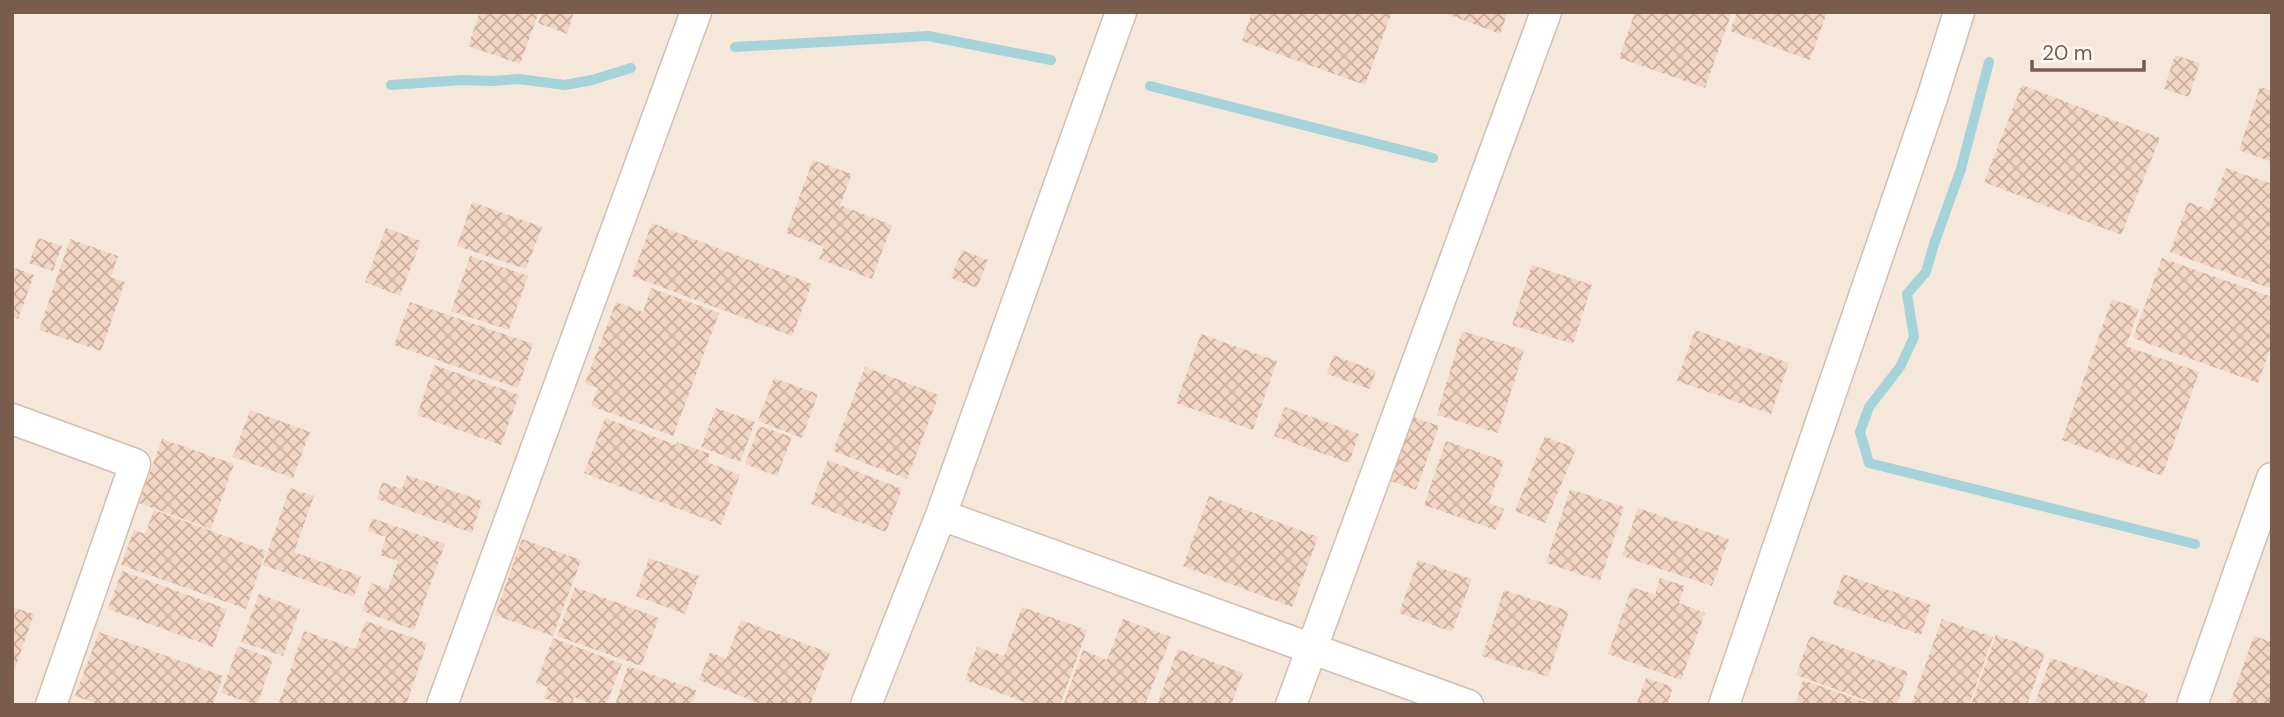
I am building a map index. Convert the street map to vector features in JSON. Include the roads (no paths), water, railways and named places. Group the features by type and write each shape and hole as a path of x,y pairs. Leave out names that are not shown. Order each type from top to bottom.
{"street":[{"path":"442,705 696,12"},
{"path":"866,705 941,515 1121,12"},
{"path":"1291,705 1546,12"},
{"path":"1724,705 1959,12"},
{"path":"12,419 135,464 51,705"},
{"path":"2192,705 2272,478"},
{"path":"941,515 1468,705"}],"waterway":[{"path":"735,47 928,36 1051,60"},
{"path":"1989,62 1961,169 1926,272 1907,294 1914,337 1900,367 1869,407 1860,432 1869,463 2195,544"},
{"path":"391,85 519,79 565,85 631,68"},
{"path":"1150,86 1433,158"}]}
